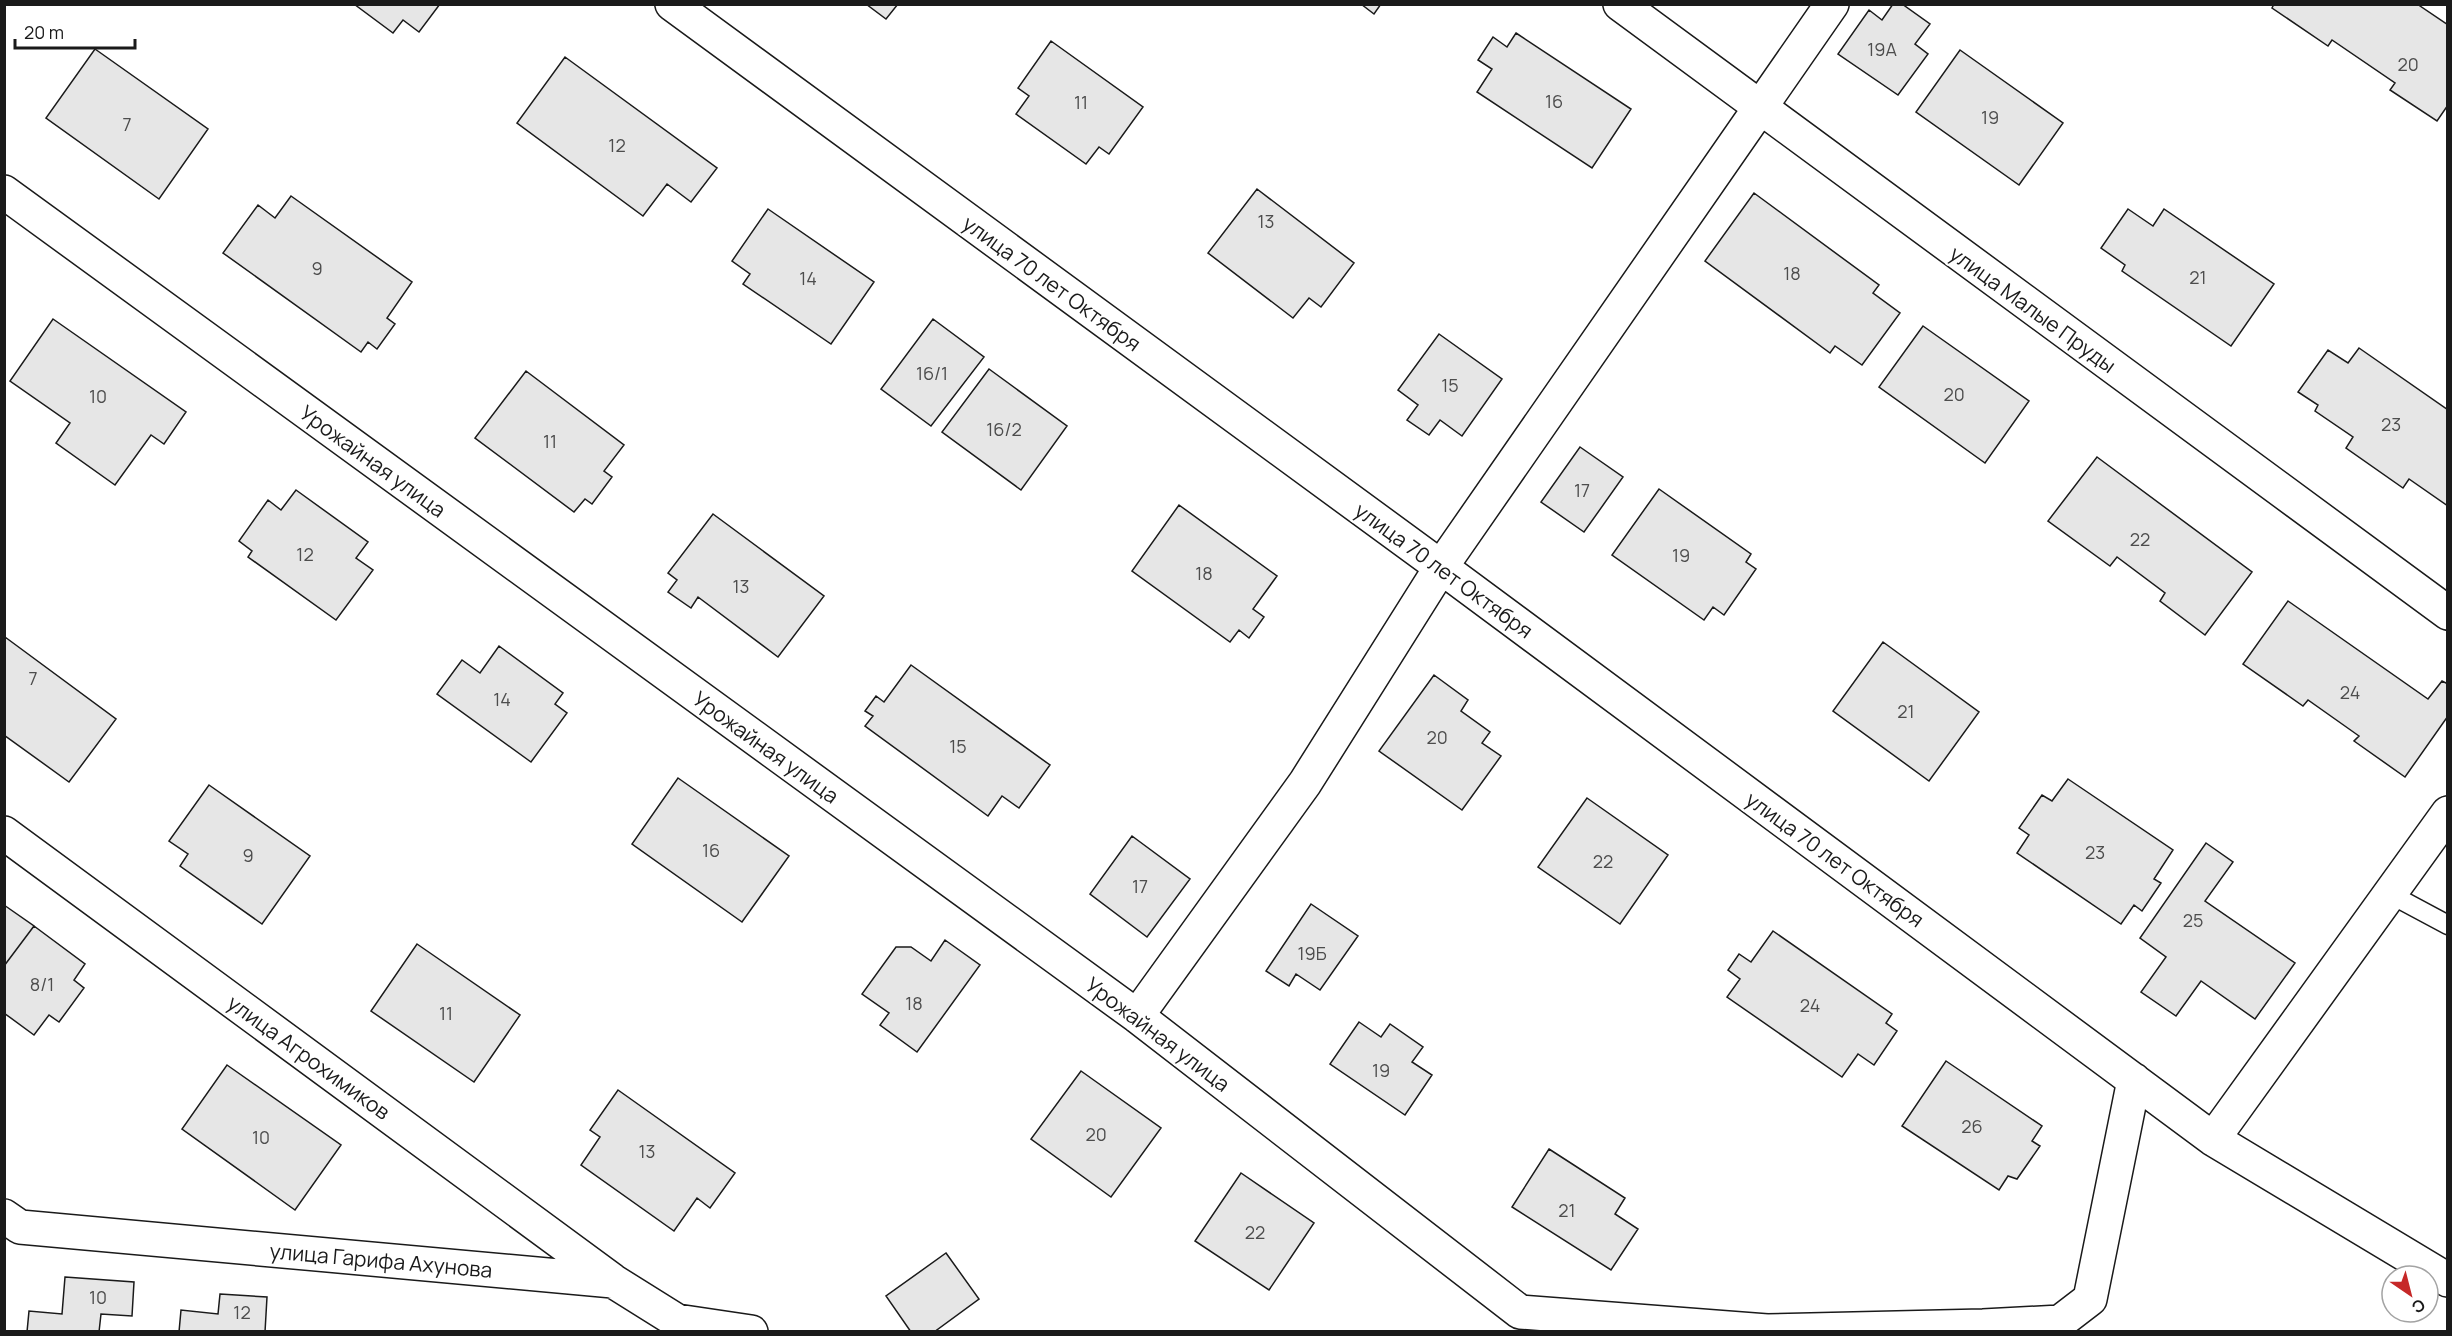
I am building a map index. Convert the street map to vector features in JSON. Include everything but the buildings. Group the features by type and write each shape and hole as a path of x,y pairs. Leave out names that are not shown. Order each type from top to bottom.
{"street":[{"name":"улица 70 лет Октября","path":"672,4 1440,567 2213,1139 2448,1280"},
{"name":"улица Малые Пруды","path":"1620,4 2448,613"},
{"path":"1137,1016 1305,783 1440,567 1833,4"},
{"name":"Урожайная улица","path":"4,192 1137,1016 1520,1312 1767,1331"},
{"path":"2213,1139 2448,813"},
{"name":"улица Агрохимиков","path":"4,833 613,1281"},
{"path":"1767,1331 2060,1322 2090,1299 2134,1080"},
{"name":"улица Гарифа Ахунова","path":"10,1223 613,1281 676,1326 751,1332"}],"lane":[{"path":"2390,894 2448,925"}]}
